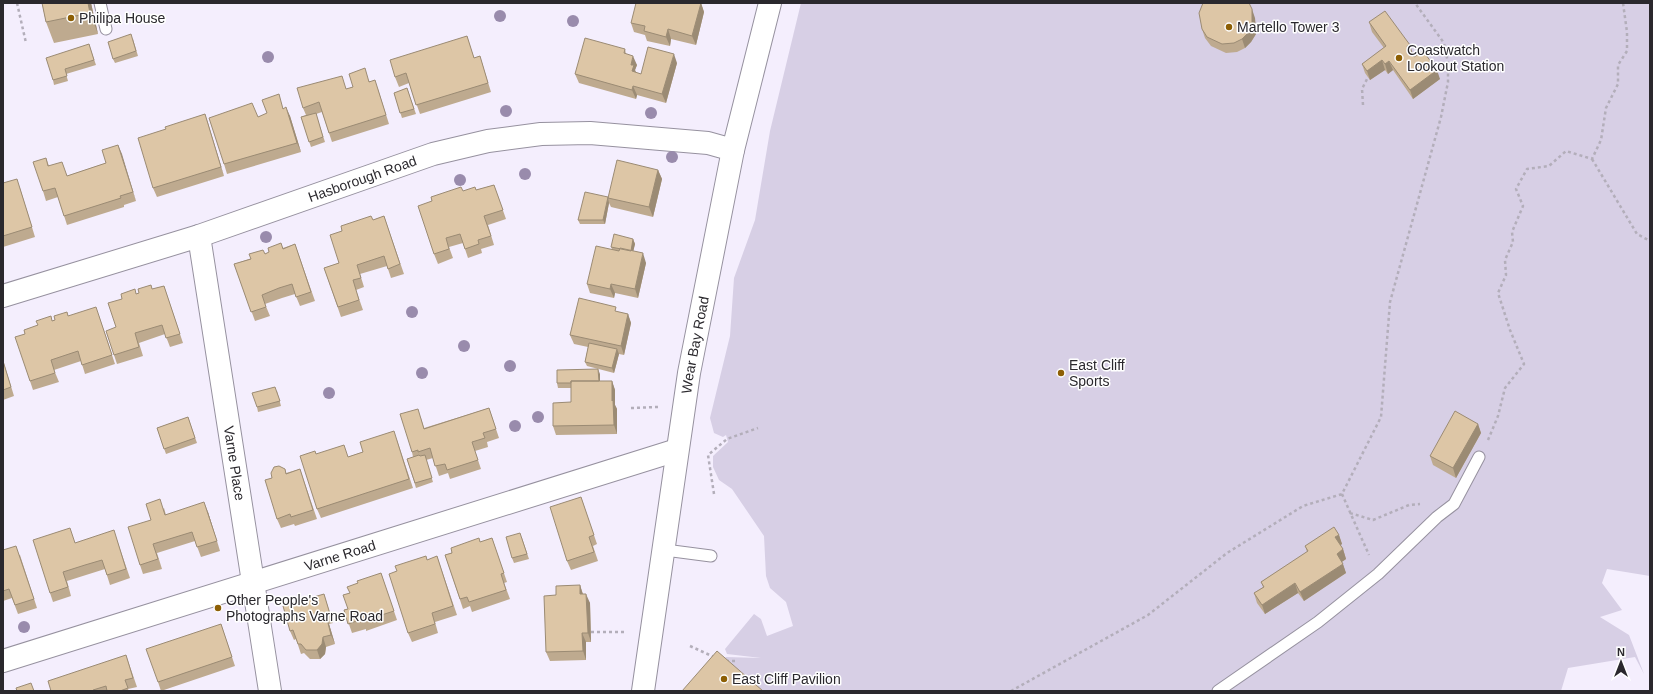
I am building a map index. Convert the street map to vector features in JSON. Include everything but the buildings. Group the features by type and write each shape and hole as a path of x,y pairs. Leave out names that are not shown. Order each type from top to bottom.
{"street":[{"name":"Wear Bay Road","path":"643,691 689,372 733,150 770,3"},
{"name":"Hasborough Road","path":"3,296 199,236 433,154 488,142 541,134 590,133 708,143 733,150"},
{"name":"Varne Place","path":"199,236 270,691"},
{"name":"Varne Road","path":"3,661 677,450"}],"lane":[{"path":"100,3 106,29"},
{"path":"1218,691 1318,622 1378,574 1437,517 1454,504 1479,457"},
{"path":"664,550 711,556"}],"path":[{"path":"17,3 26,42"},
{"path":"1011,691 1148,615 1227,553 1303,506 1342,494 1381,416 1390,302 1441,117 1448,82 1448,63 1444,44 1415,3"},
{"path":"1592,159 1601,140 1606,108 1618,84 1618,65 1627,51 1627,32 1623,3"},
{"path":"1363,106 1362,89 1368,77"},
{"path":"1479,457 1498,416 1504,388 1524,364 1510,330 1498,293 1506,276 1505,260 1514,242 1512,232 1523,206 1516,189 1527,169 1549,166 1566,151 1592,159 1637,234 1650,241"},
{"path":"631,408 663,407"},
{"path":"714,494 708,455 727,439 758,428"},
{"path":"1342,494 1378,574"},
{"path":"1350,513 1373,520 1408,505 1454,504"},
{"path":"591,632 634,632"},
{"path":"690,646 716,658"},
{"path":"721,661 736,661"}],"shaded area":[{"name":"East Cliff Sports","path":"801,3 1650,3 1650,576 1607,569 1602,583 1622,610 1600,617 1629,635 1644,674 1635,657 1568,668 1561,691 751,691 721,663 726,657 761,658 727,654 725,649 754,614 761,619 767,636 793,626 786,602 770,588 766,576 764,536 732,489 719,480 713,467 713,456 728,442 726,435 723,437 714,433 710,418 730,336 734,278 755,220 770,131"}],"place":[{"name":"Philipa House","path":"71,18"},
{"name":"Martello Tower 3","path":"1229,27"},
{"name":"Coastwatch Lookout Station","path":"1399,58"},
{"name":"East Cliff Sports","path":"1061,373"},
{"name":"Other People's Photographs Varne Road","path":"218,608"},
{"name":"East Cliff Pavilion","path":"724,679"}]}
